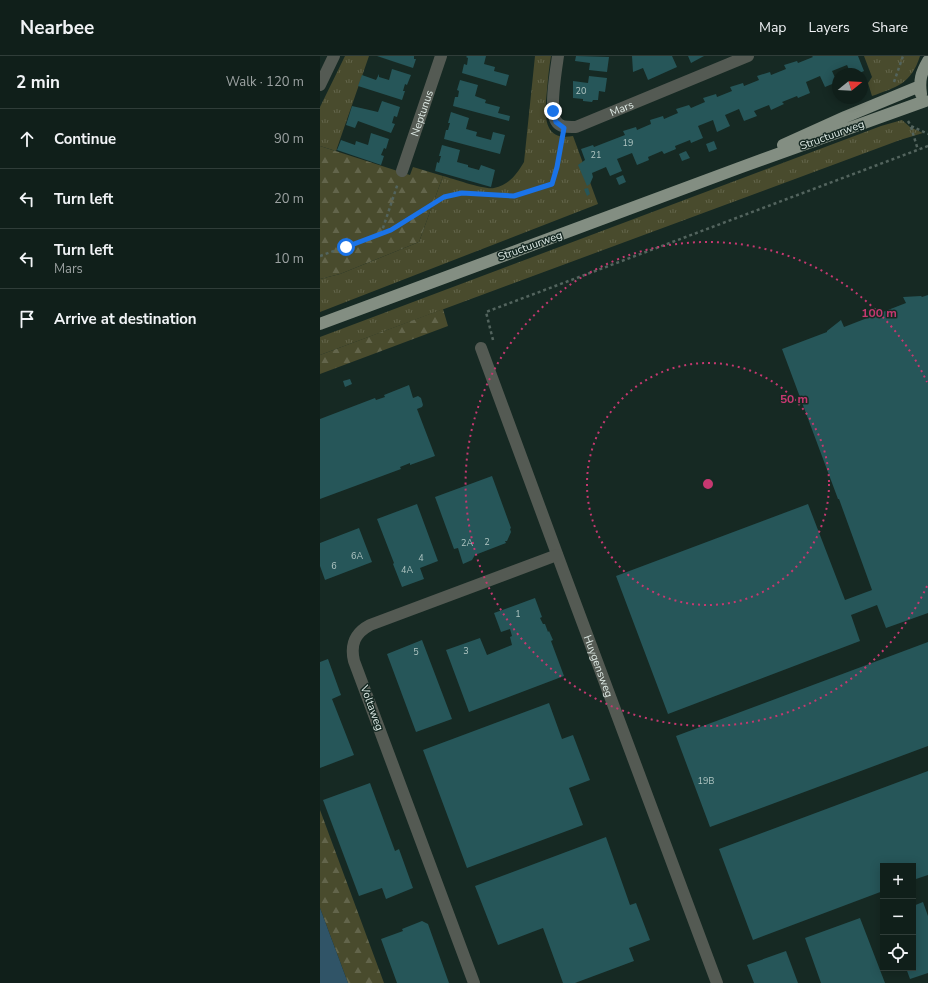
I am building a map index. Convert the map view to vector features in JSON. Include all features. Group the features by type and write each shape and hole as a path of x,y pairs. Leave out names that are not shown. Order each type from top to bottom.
{"main road":[{"path":"927,103 921,94 920,86 921,73 928,61"},
{"name":"Structuurweg","path":"739,168 788,142 920,86"},
{"name":"Structuurweg","path":"320,324 739,168 927,103"}],"street":[{"path":"320,85 334,56"},
{"name":"Neptunus","path":"402,171 441,56"},
{"path":"558,56 553,111 556,122 564,128"},
{"name":"Mars","path":"564,128 576,127 748,56"},
{"name":"Huygensweg","path":"481,348 717,983"},
{"name":"Voltaweg","path":"474,983 354,661 352,652 353,643 357,635 370,624 558,555"}],"path":[{"path":"911,126 918,150"},
{"path":"320,256 391,230 444,197 462,193 514,196 552,184 557,167 564,128"},
{"path":"481,348 493,340 486,312 928,146"},
{"path":"381,234 402,171"}],"green space":[{"path":"345,56 369,56 336,151 320,146 320,107"},
{"path":"535,56 551,56 546,107 547,123 550,130 555,134 563,137 573,136 598,204 320,312 320,279 340,274 419,242 443,176 477,186 494,188 508,182 515,175 524,162"},
{"path":"864,56 920,56 912,73 907,79 896,87 872,96 868,83 872,77"},
{"path":"902,120 910,127 923,133 900,140 320,355 320,337 881,126"},
{"path":"320,146 410,175 413,167 443,176 419,242 340,274 320,279"},
{"path":"443,309 448,326 320,374 320,355"},
{"path":"320,810 384,983 348,983 320,908"}],"water":[{"path":"320,908 348,983 320,983"}],"building":[{"path":"377,56 414,56 414,59 416,59 413,68"},
{"path":"467,56 486,56 484,64 495,67 494,71 509,75 506,86 462,73 464,64 467,65"},
{"path":"576,56 609,57 607,72 589,70 590,63 575,61"},
{"path":"632,56 672,56 677,67 648,80 643,68 633,72"},
{"path":"688,56 704,56 691,63"},
{"path":"812,56 858,56 863,68 848,68 847,65 840,68 832,68 832,84 825,87 820,76 806,82 810,93 782,102 784,104 771,110 769,105 754,111 757,116 744,121 739,109 725,115 730,126 717,132 713,120 698,126 703,138 691,143 690,140 675,146 676,149 664,154 662,151 648,157 649,160 637,165 632,153 617,159 622,171 610,176 606,167 592,173 593,177 590,184 587,186 578,165 585,160 581,149 593,145 594,147 625,135 623,131 636,127 637,130 651,124 650,120 663,116 664,119 678,113 676,109 689,105 691,108 705,102 703,98 716,94 717,97 732,91 730,87 743,83 744,86 759,80 757,76 770,72 771,75 786,69 784,65 797,61 798,63 813,57"},
{"path":"392,69 411,75 407,85 405,84 403,91 405,91 402,100 358,86 362,75 376,80 379,74 379,77 389,80"},
{"path":"589,76 607,78 605,92 599,91 598,100 593,100 592,102 573,98 573,81 588,83"},
{"path":"460,80 478,85 475,96 486,100 485,103 500,107 498,113 510,116 509,121 453,106 455,97 458,97 459,91 457,90"},
{"path":"382,101 400,107 397,117 394,116 392,123 395,124 391,133 358,121 355,128 346,125 352,106 378,112"},
{"path":"451,112 469,118 466,129 477,132 476,136 491,140 493,132 505,135 500,154 444,139 446,130 448,130 450,123 448,123"},
{"path":"371,133 389,139 386,149 384,148 381,155 384,156 381,165 337,150 341,140 355,145 356,141 368,145"},
{"path":"714,141 717,149 709,152 706,144"},
{"path":"442,145 460,150 457,162 479,170 481,165 495,170 491,187 435,171 437,162 439,163 441,156 439,156"},
{"path":"686,151 690,158 682,161 679,154"},
{"path":"623,175 626,182 619,185 616,178"},
{"path":"588,188 590,194 587,196 584,189"},
{"path":"928,295 928,613 886,628 877,605 851,615 860,641 668,714 616,576 808,504 845,600 872,590 782,349 827,332 841,320 844,327 906,303 903,297 922,297"},
{"path":"350,379 352,384 345,387 343,381"},
{"path":"409,385 413,398 418,396 421,398 423,405 417,409 435,456 410,465 410,463 400,467 401,469 320,499 320,419 375,398 376,400 385,397 384,395"},
{"path":"492,476 511,528 511,532 507,541 505,541 506,543 475,555 472,560 463,564 458,548 454,549 435,497"},
{"path":"417,504 438,561 420,568 424,579 402,587 377,519"},
{"path":"359,528 372,562 325,580 320,566 320,543"},
{"path":"535,598 542,617 540,618 543,624 545,624 553,640 551,641 564,676 469,712 446,650 480,638 487,655 512,645 510,629 501,632 494,613"},
{"path":"422,640 452,719 416,732 387,654"},
{"path":"928,642 928,746 710,827 676,736"},
{"path":"328,659 341,695 332,699 354,755 320,768 320,662"},
{"path":"549,703 562,739 573,735 590,780 569,788 583,825 467,868 423,750"},
{"path":"928,771 928,875 916,879 916,863 880,863 880,892 753,940 719,849"},
{"path":"370,783 395,851 399,849 413,888 386,899 382,888 359,896 323,800"},
{"path":"606,837 630,905 636,903 650,940 629,948 634,961 575,983 563,983 543,928 498,945 475,886"},
{"path":"923,902 928,916 928,973 910,979 907,971 916,971 916,905"},
{"path":"860,918 885,983 821,983 805,938"},
{"path":"422,921 428,924 449,983 397,983 381,939 403,931 402,929"},
{"path":"786,951 798,983 754,983 747,965"}],"route":[{"path":"346,247 391,230 444,197 462,193 514,196 552,184 557,167 564,128 556,122 553,111"}]}
